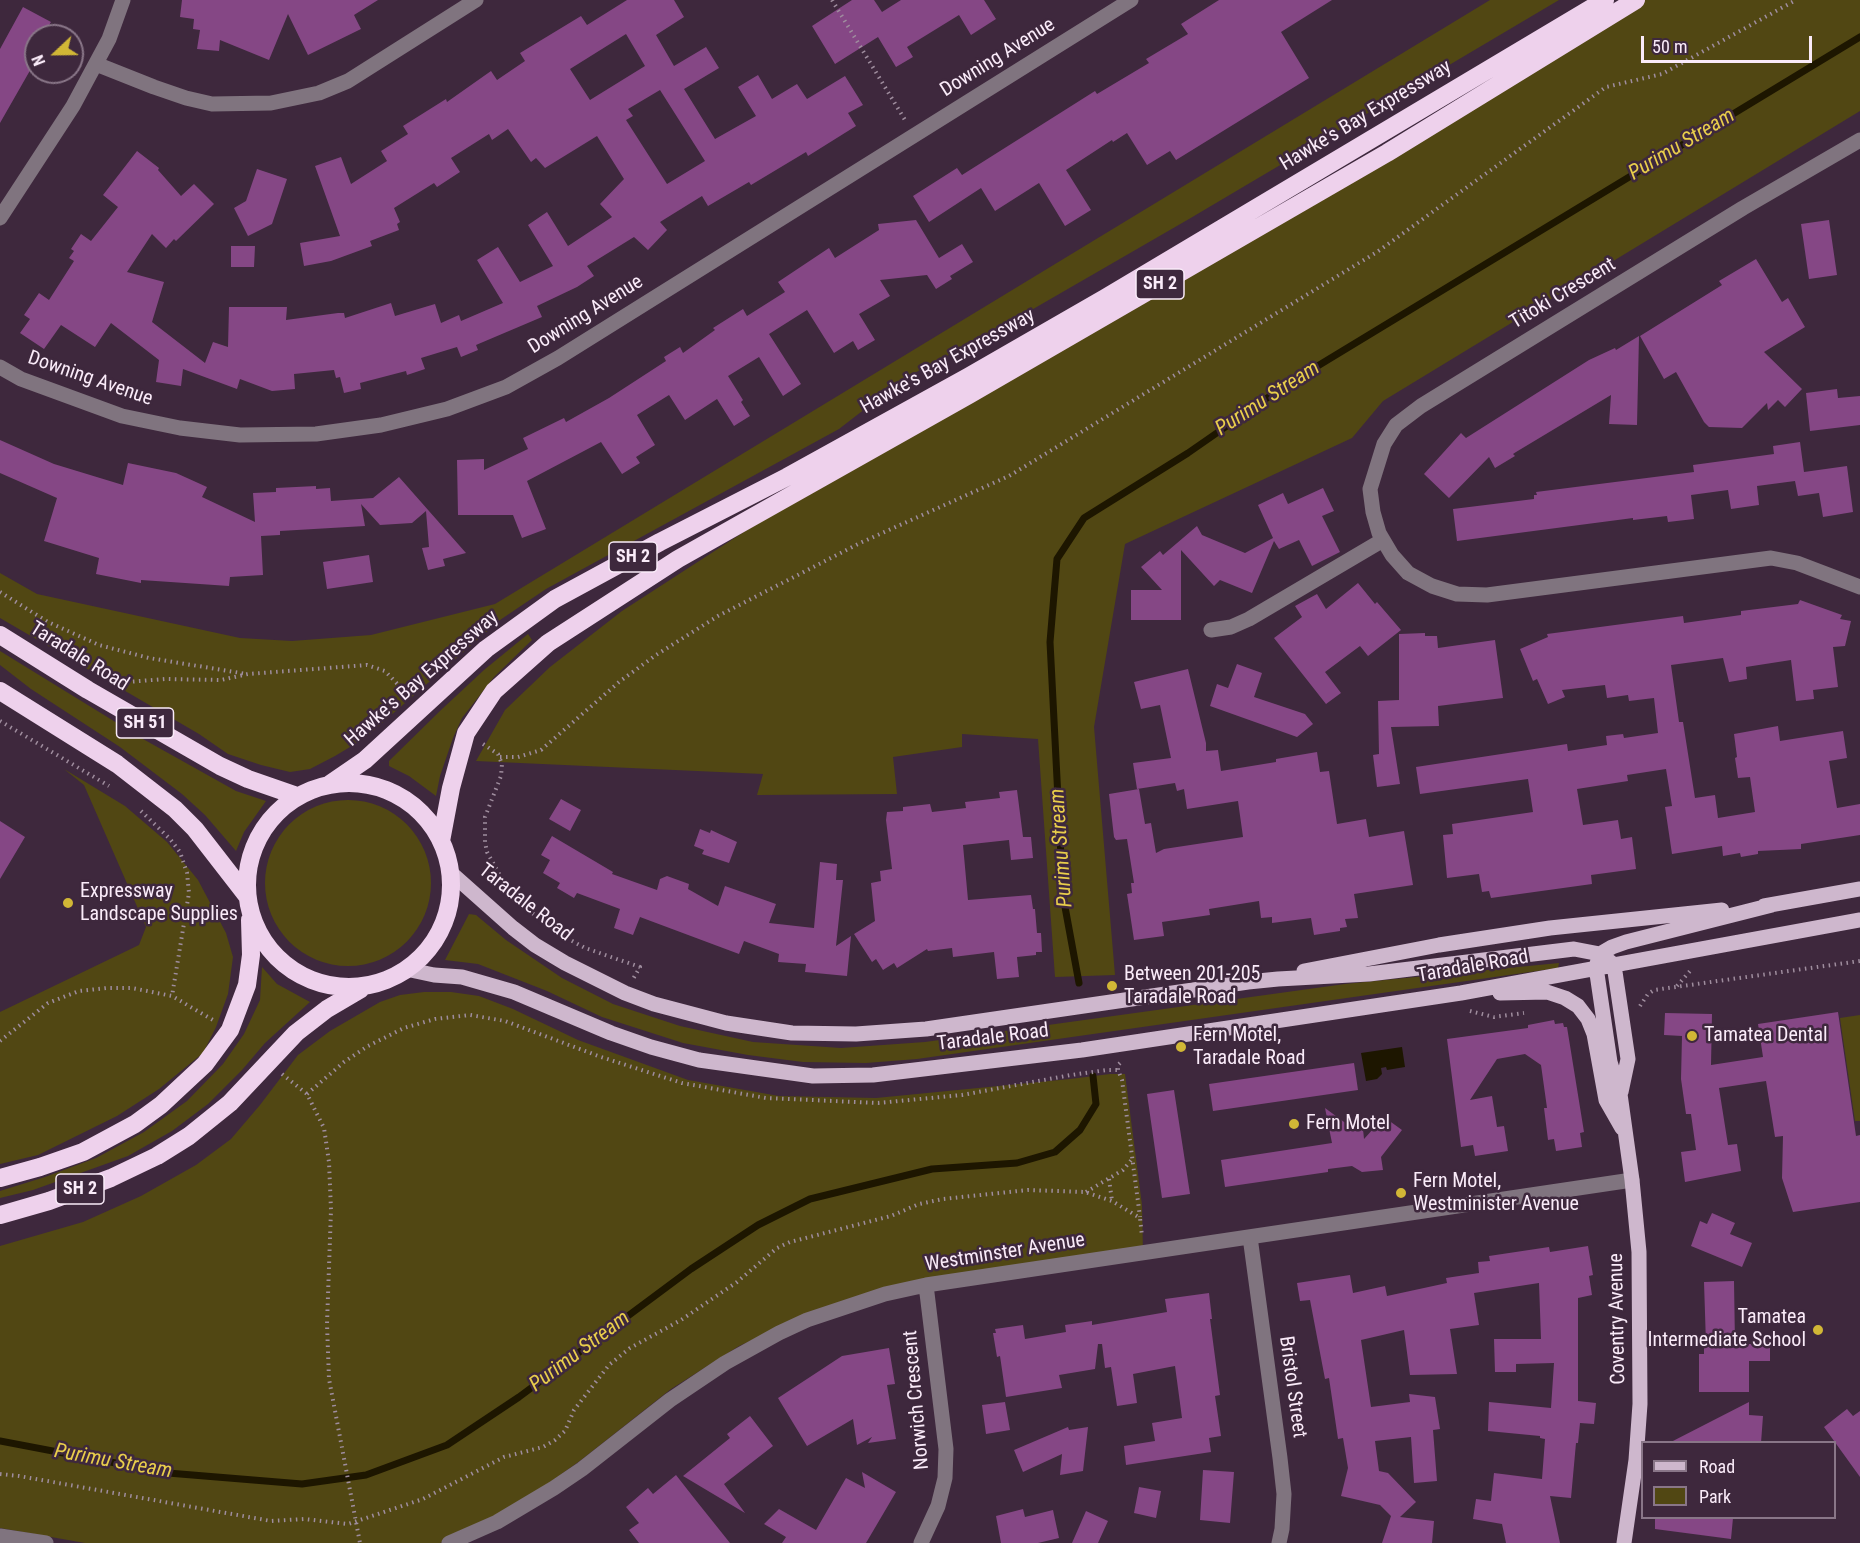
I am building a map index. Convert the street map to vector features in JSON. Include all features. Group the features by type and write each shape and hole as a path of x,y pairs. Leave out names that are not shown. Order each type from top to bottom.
{"highway":[{"name":"Hawke's Bay Expressway","path":"330,784 365,760 486,649 555,599 797,471 968,377 1605,0"},
{"name":"Hawke's Bay Expressway","path":"441,841 451,788 466,733 494,691 548,643 678,559 1387,153 1636,0"},
{"name":"Taradale Road","path":"0,635 88,690 220,766 248,779 297,796"},
{"name":"SH 51","path":"0,691 117,764 175,809 195,830 248,904"},
{"path":"330,784 361,783 386,789 408,801 427,819 441,841"},
{"name":"SH 2","path":"0,1178 83,1152 135,1124 161,1105 205,1064 230,1030 247,985 251,955 248,904 251,857 261,831 269,820 297,796 330,784"},
{"name":"SH 2","path":"0,1215 49,1201 111,1178 157,1156 189,1136 230,1103 296,1033 327,1008 361,989 384,981 406,969 423,955 437,937 446,916 450,894 450,872 441,841"},
{"path":"248,904 270,950 289,967 310,979 334,986 361,989"}],"main road":[{"name":"Taradale Road","path":"450,872 535,945 600,982 644,1000 699,1017 781,1031 856,1034 926,1029 1278,979 1369,974 1574,949 1598,961 1614,965"},
{"name":"Taradale Road","path":"406,969 434,975 462,977 514,992 611,1033 680,1055 743,1067 813,1076 873,1075 1082,1050 1461,993 1598,961 1612,947 1626,942 1772,905 1860,889"},
{"name":"Taradale Road","path":"1278,979 1313,968 1438,945 1550,928 1772,905"},
{"path":"1614,965 1860,920"},
{"name":"Coventry Avenue","path":"1598,961 1610,1062 1620,1094 1626,1135 1639,1252 1640,1404 1636,1460 1624,1543"},
{"name":"Coventry Avenue","path":"1614,965 1628,1059 1620,1094"},
{"path":"1461,993 1547,992 1565,998 1578,1006 1588,1019 1594,1034 1606,1100 1626,1135"}],"street":[{"path":"0,218 73,106 109,39 123,0"},
{"path":"96,64 154,87 212,104 243,105 288,100 319,93 348,81 476,0"},
{"name":"Downing Avenue","path":"0,367 32,384 122,416 180,428 240,435 316,435 381,425 447,410 506,387 558,358 1131,0"},
{"name":"Titoki Crescent","path":"1860,140 1743,208 1420,406 1396,425 1383,444 1370,489 1373,512 1383,540 1392,555 1408,573 1432,586 1457,594 1487,594 1771,558 1797,563 1860,587"},
{"path":"1211,630 1231,627 1249,619 1383,540"},
{"name":"Westminster Avenue","path":"449,1543 525,1507 582,1469 679,1394 725,1363 779,1333 842,1307 926,1285 1632,1180"},
{"name":"Bristol Street","path":"1250,1238 1284,1494 1279,1543"},
{"name":"Norwich Crescent","path":"921,1543 938,1506 945,1479 946,1449 926,1285"},
{"path":"0,1536 39,1542"}],"path":[{"path":"832,0 914,135"},
{"path":"500,757 518,757 541,750 619,682 718,615 860,543 1009,476 1377,252 1606,87 1662,74 1796,0"},
{"path":"0,592 48,622 99,645 149,658 248,674"},
{"path":"88,690 117,682 137,680 221,680 248,674 367,665 385,671 421,709"},
{"path":"0,721 111,787"},
{"path":"466,733 495,752 502,764 501,776 489,803 483,832 487,852 513,899"},
{"path":"139,809 170,838 180,852 187,873 189,893 172,996"},
{"path":"1639,1008 1648,994 1654,990 1860,961"},
{"path":"1677,986 1684,978"},
{"path":"0,1041 48,1003 79,991 107,988 132,988 172,996 230,1030"},
{"path":"1482,1014 1494,1017 1527,1013"},
{"path":"307,1095 344,1062 395,1032 435,1020 470,1015 505,1021 600,1057"},
{"path":"269,1061 307,1095 324,1128 329,1162 331,1210 327,1324 329,1379 355,1505 360,1543"},
{"path":"1118,1065 1133,1158 1143,1253"},
{"path":"1085,1192 1123,1170 1133,1158"},
{"path":"1110,1179 1112,1201"},
{"path":"0,1474 271,1521 304,1519 348,1524 357,1522 423,1499 504,1457 543,1447 555,1440 565,1431 574,1410 609,1365 630,1348 681,1320 737,1282 777,1248 790,1242 891,1216 919,1204 943,1199 1028,1190 1085,1192 1112,1201 1140,1218"}],"green space":[{"path":"1490,0 1559,0 1189,219 1002,327 905,378 839,429 546,589 500,620 365,738 310,769 290,772 228,754 199,734 0,618 0,573 37,594 240,638 292,641 371,635 495,604"},
{"path":"1640,0 1860,0 1860,111 1383,401 1352,438 1125,544 1094,727 1115,975 1055,977 1038,739 962,734 962,747 893,757 897,794 757,795 763,774 476,761 505,710 550,667 622,611 764,519"},
{"path":"528,634 532,640 494,677 462,718 440,776 436,796 409,776 389,766 389,761 441,710 484,670"},
{"path":"0,651 143,739 236,791 266,801 244,832 236,851 205,815 182,794 120,747 31,689 0,665"},
{"path":"64,769 125,806 167,842 198,880 226,933 233,957 228,994 216,1027 203,1053 159,1089 117,1116 38,1155 0,1164 0,1012 139,945 146,927 84,785"},
{"path":"348,800 364,801 380,806 407,824 425,851 430,867 430,899 425,915 407,942 380,960 364,965 348,966 332,965 316,960 289,942 271,915 266,899 265,883 266,867 271,851 289,824 316,806 332,801"},
{"path":"469,914 476,915 506,940 562,978 613,1004 680,1026 753,1042 841,1048 925,1042 1345,984 1559,963 1558,968 917,1059 866,1063 803,1062 683,1043 602,1017 547,991 478,964 445,960"},
{"path":"262,967 277,984 310,1002 265,1043 208,1104 172,1131 128,1156 33,1190 0,1198 0,1191 96,1158 144,1132 187,1101 223,1064 244,1034 260,1000"},
{"path":"451,992 479,996 513,1009 578,1040 688,1080 779,1096 876,1098 1125,1074 1142,1205 1143,1253 812,1313 739,1346 671,1389 581,1460 511,1510 440,1543 85,1543 0,1528 0,1246 83,1222 141,1196 196,1165 231,1139 298,1055 330,1031 380,1002 400,995"},
{"path":"1860,1015 1860,1121 1855,1121 1840,1018"}],"shaded area":[{"path":"1402,1047 1405,1067 1387,1070 1386,1067 1381,1068 1382,1074 1377,1079 1366,1081 1361,1053"}],"building":[{"path":"182,0 378,0 354,15 361,29 308,55 288,14 269,60 220,40 219,51 197,49 200,30 193,29 194,19 180,17"},
{"path":"627,0 674,0 684,17 656,35 674,66 706,47 719,68 684,89 715,139 756,116 738,87 758,75 772,99 797,84 807,99 845,76 863,105 848,113 856,126 808,156 806,152 751,185 749,182 708,206 702,196 660,222 667,230 648,250 634,237 587,266 594,276 577,287 537,306 542,317 476,345 478,350 461,357 457,347 421,358 425,369 407,375 406,371 360,383 361,389 344,393 340,377 336,378 334,370 294,374 295,389 272,391 240,379 237,389 183,369 181,386 156,382 159,360 111,323 95,347 61,325 44,349 20,333 30,319 24,315 39,293 49,300 74,261 69,258 74,251 71,249 81,234 91,241 118,207 103,195 137,151 159,168 158,170 181,196 194,184 214,204 166,248 152,234 127,272 164,282 152,322 205,363 213,342 228,347 229,307 287,307 286,320 338,313 344,313 345,318 391,303 395,316 435,304 441,323 459,315 461,321 503,303 477,260 498,247 520,282 553,266 528,225 547,212 568,246 612,217 600,204 624,179 597,136 545,168 536,158 531,162 508,129 492,140 489,134 451,158 460,172 437,187 434,183 394,208 400,222 397,224 399,230 370,241 372,246 331,261 304,266 300,243 340,236 315,166 341,157 351,184 387,161 381,151 408,134 403,126 446,99 447,102 491,71 497,80 525,61 520,53 581,16 587,25","holes":["626,34 645,66 590,100 570,69","660,90 705,161 667,184 626,120 633,116 628,109"]},
{"path":"852,0 874,0 882,12 901,0 984,0 996,19 971,35 959,15 907,47 913,57 896,67 878,37 835,64 812,26"},
{"path":"1219,0 1332,0 1281,32 1309,78 1176,160 1170,151 1147,165 1127,133 1113,142 1112,140 1066,170 1091,210 1065,226 1039,183 995,211 981,188 929,222 913,196 957,168 962,175 1095,91 1097,94 1149,63 1146,59 1188,34 1181,24"},
{"path":"23,7 51,22 50,24 24,24 24,81 0,123 0,49"},
{"path":"257,169 287,179 272,224 248,236 234,208 246,201"},
{"path":"916,220 939,258 962,244 973,262 950,276 952,279 936,289 927,275 880,280 890,296 859,314 875,340 858,350 853,341 834,353 807,310 769,334 801,384 783,396 759,357 728,376 750,416 734,426 717,399 685,420 669,395 637,415 655,445 636,457 640,463 622,474 601,442 527,481 546,529 522,538 513,515 458,515 457,460 484,459 484,470 528,449 523,438 564,418 566,422 609,398 666,361 664,357 680,347 683,353 715,330 713,328 743,309 747,316 785,292 778,282 829,248 835,258 879,230 878,224"},
{"path":"1829,220 1837,275 1809,279 1801,224"},
{"path":"231,246 255,246 254,267 231,267"},
{"path":"1756,259 1782,302 1788,298 1805,327 1764,352 1802,389 1785,407 1778,400 1768,410 1767,403 1742,428 1709,427 1676,372 1664,379 1640,336 1722,285 1719,281"},
{"path":"1639,336 1637,425 1609,424 1611,395 1516,452 1513,454 1515,456 1495,468 1489,457 1449,498 1424,474 1461,433 1466,438 1589,360 1615,348 1616,350"},
{"path":"1837,389 1838,398 1860,396 1860,425 1810,431 1806,393"},
{"path":"0,440 54,464 123,485 128,463 176,473 207,487 202,497 255,522 253,493 276,492 276,488 316,486 316,489 330,488 331,501 373,498 399,477 466,553 443,559 445,566 428,570 422,548 429,547 426,511 412,523 380,525 361,504 365,526 280,531 280,535 261,536 263,575 230,577 229,586 141,580 141,583 96,574 99,558 44,541 57,498 0,473"},
{"path":"1800,442 1804,472 1847,466 1853,512 1823,517 1819,493 1798,496 1795,481 1757,486 1759,505 1731,509 1728,490 1691,495 1694,519 1668,522 1667,516 1633,520 1633,518 1457,541 1453,509 1534,499 1536,492 1694,472 1693,465 1774,454 1773,446"},
{"path":"1323,488 1334,511 1322,516 1340,552 1312,566 1299,540 1279,549 1274,541 1252,593 1220,580 1214,586 1181,550 1181,620 1131,620 1131,590 1162,590 1141,567 1160,551 1163,555 1197,526 1202,535 1245,553 1273,538 1258,505 1283,493 1288,504"},
{"path":"369,555 373,582 327,589 323,562"},
{"path":"1358,583 1401,630 1368,656 1360,646 1325,672 1341,693 1326,704 1274,638 1302,617 1295,606 1317,594 1326,609"},
{"path":"1800,600 1842,615 1840,619 1851,621 1845,646 1833,647 1838,687 1813,690 1814,699 1796,701 1791,660 1746,667 1747,679 1729,682 1723,658 1671,665 1679,722 1683,722 1695,798 1715,795 1718,818 1755,812 1750,777 1738,778 1734,734 1778,726 1780,741 1843,731 1847,758 1829,761 1837,808 1860,804 1860,835 1801,844 1801,849 1758,851 1758,854 1741,857 1740,853 1723,856 1722,846 1672,854 1665,807 1672,806 1666,769 1627,775 1628,781 1577,789 1583,825 1618,820 1621,839 1632,837 1636,869 1591,875 1592,884 1491,898 1489,891 1482,892 1479,874 1447,878 1443,835 1453,834 1452,824 1533,812 1528,779 1420,794 1416,767 1567,744 1568,751 1607,745 1606,736 1623,734 1624,738 1658,733 1654,698 1629,701 1628,695 1607,698 1605,685 1562,690 1565,697 1548,704 1537,679 1533,681 1520,649 1548,637 1547,634 1683,616 1684,623 1741,615 1741,611 1798,604"},
{"path":"1425,633 1425,636 1437,636 1438,648 1495,640 1503,698 1438,706 1439,726 1391,727 1400,784 1377,787 1373,755 1379,754 1378,701 1399,700 1399,634"},
{"path":"1237,664 1262,673 1254,697 1305,714 1313,724 1297,737 1210,706 1217,684 1228,688"},
{"path":"1188,669 1206,751 1218,750 1221,771 1276,762 1276,759 1317,752 1320,772 1329,771 1337,824 1366,819 1369,837 1404,831 1413,885 1354,894 1358,918 1345,919 1347,927 1340,928 1340,931 1314,935 1311,918 1272,923 1272,917 1261,918 1259,901 1209,909 1210,915 1162,922 1164,936 1134,940 1127,894 1132,893 1131,883 1134,883 1127,839 1116,840 1114,837 1109,794 1139,789 1145,824 1151,823 1156,853 1164,849 1243,837 1238,801 1187,809 1184,789 1177,791 1175,783 1137,789 1133,763 1171,758 1160,705 1141,709 1134,682"},
{"path":"1017,790 1023,837 1031,837 1033,858 1011,860 1009,840 963,845 968,900 1031,895 1037,933 1041,933 1042,952 1017,957 1019,977 997,979 994,952 953,957 952,948 928,951 927,949 897,968 894,963 883,970 876,959 872,962 854,934 875,921 871,883 881,881 880,871 892,869 887,812 903,811 903,807 930,804 932,812 966,808 965,802 1000,798 999,792"},
{"path":"561,799 581,810 570,831 549,819"},
{"path":"0,821 25,837 0,879"},
{"path":"700,829 710,833 711,830 737,842 729,863 702,854 704,850 694,846"},
{"path":"552,836 613,872 612,874 657,890 660,879 667,876 689,884 688,889 718,906 725,886 776,904 769,923 814,928 820,862 837,864 836,880 843,880 836,946 851,936 847,976 805,972 806,964 778,962 779,954 744,941 739,954 640,917 633,935 614,928 620,909 577,893 574,898 557,888 560,883 543,873 550,860 541,855"},
{"path":"1838,1012 1856,1136 1860,1135 1860,1202 1793,1212 1782,1178 1783,1136 1775,1137 1766,1081 1719,1088 1728,1145 1737,1144 1741,1171 1685,1182 1681,1152 1696,1150 1691,1114 1686,1114 1681,1079 1682,1036 1664,1035 1665,1013 1712,1014 1711,1065 1763,1057 1758,1024"},
{"path":"1554,1020 1555,1024 1563,1023 1564,1027 1567,1027 1584,1132 1580,1133 1582,1147 1556,1151 1554,1139 1548,1140 1544,1108 1547,1108 1541,1065 1525,1054 1497,1059 1470,1100 1492,1096 1497,1127 1504,1126 1508,1151 1475,1156 1473,1145 1461,1147 1447,1039 1528,1028 1528,1025"},
{"path":"1354,1063 1358,1090 1213,1111 1209,1084"},
{"path":"1174,1090 1190,1194 1162,1198 1147,1094"},
{"path":"1325,1108 1355,1130 1363,1129 1364,1139 1384,1117 1402,1130 1381,1157 1383,1170 1362,1172 1352,1166 1328,1169 1328,1172 1225,1187 1221,1160 1332,1143"},
{"path":"1712,1213 1735,1223 1730,1234 1752,1243 1742,1267 1691,1246 1700,1221 1707,1224"},
{"path":"1588,1246 1593,1275 1589,1276 1592,1295 1578,1298 1578,1401 1596,1403 1594,1424 1580,1423 1571,1498 1550,1496 1560,1543 1506,1543 1502,1524 1473,1519 1476,1499 1491,1501 1494,1473 1542,1479 1545,1439 1540,1436 1488,1431 1489,1402 1551,1408 1554,1363 1516,1364 1516,1372 1495,1372 1494,1339 1541,1339 1539,1283 1474,1293 1479,1325 1450,1329 1457,1374 1410,1375 1404,1330 1361,1340 1371,1407 1410,1402 1409,1394 1435,1397 1440,1429 1433,1430 1437,1481 1414,1483 1411,1437 1375,1441 1379,1471 1388,1473 1416,1502 1400,1517 1434,1521 1432,1543 1382,1543 1391,1516 1380,1505 1341,1496 1348,1468 1343,1438 1338,1439 1329,1378 1325,1379 1310,1300 1300,1301 1297,1283 1350,1275 1353,1293 1385,1286 1387,1296 1447,1283 1446,1278 1479,1273 1478,1262 1490,1261 1489,1256 1549,1247 1550,1252"},
{"path":"1734,1281 1735,1344 1770,1344 1770,1361 1749,1361 1749,1392 1699,1392 1699,1354 1704,1354 1704,1344 1706,1344 1704,1282"},
{"path":"1209,1293 1220,1395 1215,1396 1221,1436 1209,1438 1211,1452 1126,1465 1124,1446 1155,1441 1152,1423 1182,1418 1175,1366 1133,1374 1137,1403 1117,1406 1111,1367 1105,1368 1102,1344 1098,1344 1095,1369 1059,1375 1062,1388 1006,1397 1000,1356 997,1357 993,1333 996,1333 995,1329 1023,1325 1025,1339 1066,1332 1065,1325 1092,1321 1092,1325 1167,1312 1165,1299"},
{"path":"889,1348 895,1384 887,1385 896,1439 868,1443 872,1437 857,1445 853,1419 807,1446 778,1398 842,1356"},
{"path":"1005,1402 1010,1430 986,1434 982,1405"},
{"path":"1749,1402 1749,1415 1763,1416 1761,1441 1673,1441"},
{"path":"1847,1409 1853,1416 1860,1411 1860,1477 1836,1441 1824,1427"},
{"path":"750,1416 773,1446 724,1484 745,1513 683,1476 730,1438 727,1434"},
{"path":"1068,1427 1069,1430 1088,1427 1083,1471 1060,1475 1062,1454 1023,1472 1014,1450"},
{"path":"1203,1470 1234,1472 1230,1523 1200,1520"},
{"path":"862,1472 896,1492 866,1543 782,1543 786,1537 764,1524 779,1509 816,1530 846,1478 865,1488"},
{"path":"676,1475 730,1543 639,1543 629,1530 639,1523 626,1507 648,1488 653,1494"},
{"path":"1139,1487 1161,1491 1156,1518 1134,1513"},
{"path":"1023,1509 1025,1517 1053,1510 1059,1538 1038,1543 1001,1543 996,1516"},
{"path":"1086,1511 1108,1521 1098,1543 1072,1543"},
{"path":"1655,1519 1733,1519 1731,1539 1655,1529"}],"waterway":[{"name":"Purimu Stream","path":"1079,983 1063,896 1050,642 1057,559 1084,518 1188,453 1283,387 1860,37"},
{"name":"Purimu Stream","path":"0,1441 168,1473 302,1484 366,1475 447,1445 519,1397 691,1269 758,1225 810,1199 932,1169 1017,1163 1055,1152 1080,1130 1096,1104 1093,1076"}],"place":[{"name":"Expressway Landscape Supplies","path":"68,903"},
{"name":"Between 201-205 Taradale Road","path":"1112,986"},
{"name":"Tamatea Dental","path":"1692,1036"},
{"name":"Fern Motel, Taradale Road","path":"1181,1047"},
{"name":"Fern Motel","path":"1294,1124"},
{"name":"Fern Motel, Westminister Avenue","path":"1401,1193"},
{"name":"Tamatea Intermediate School","path":"1818,1330"}]}
